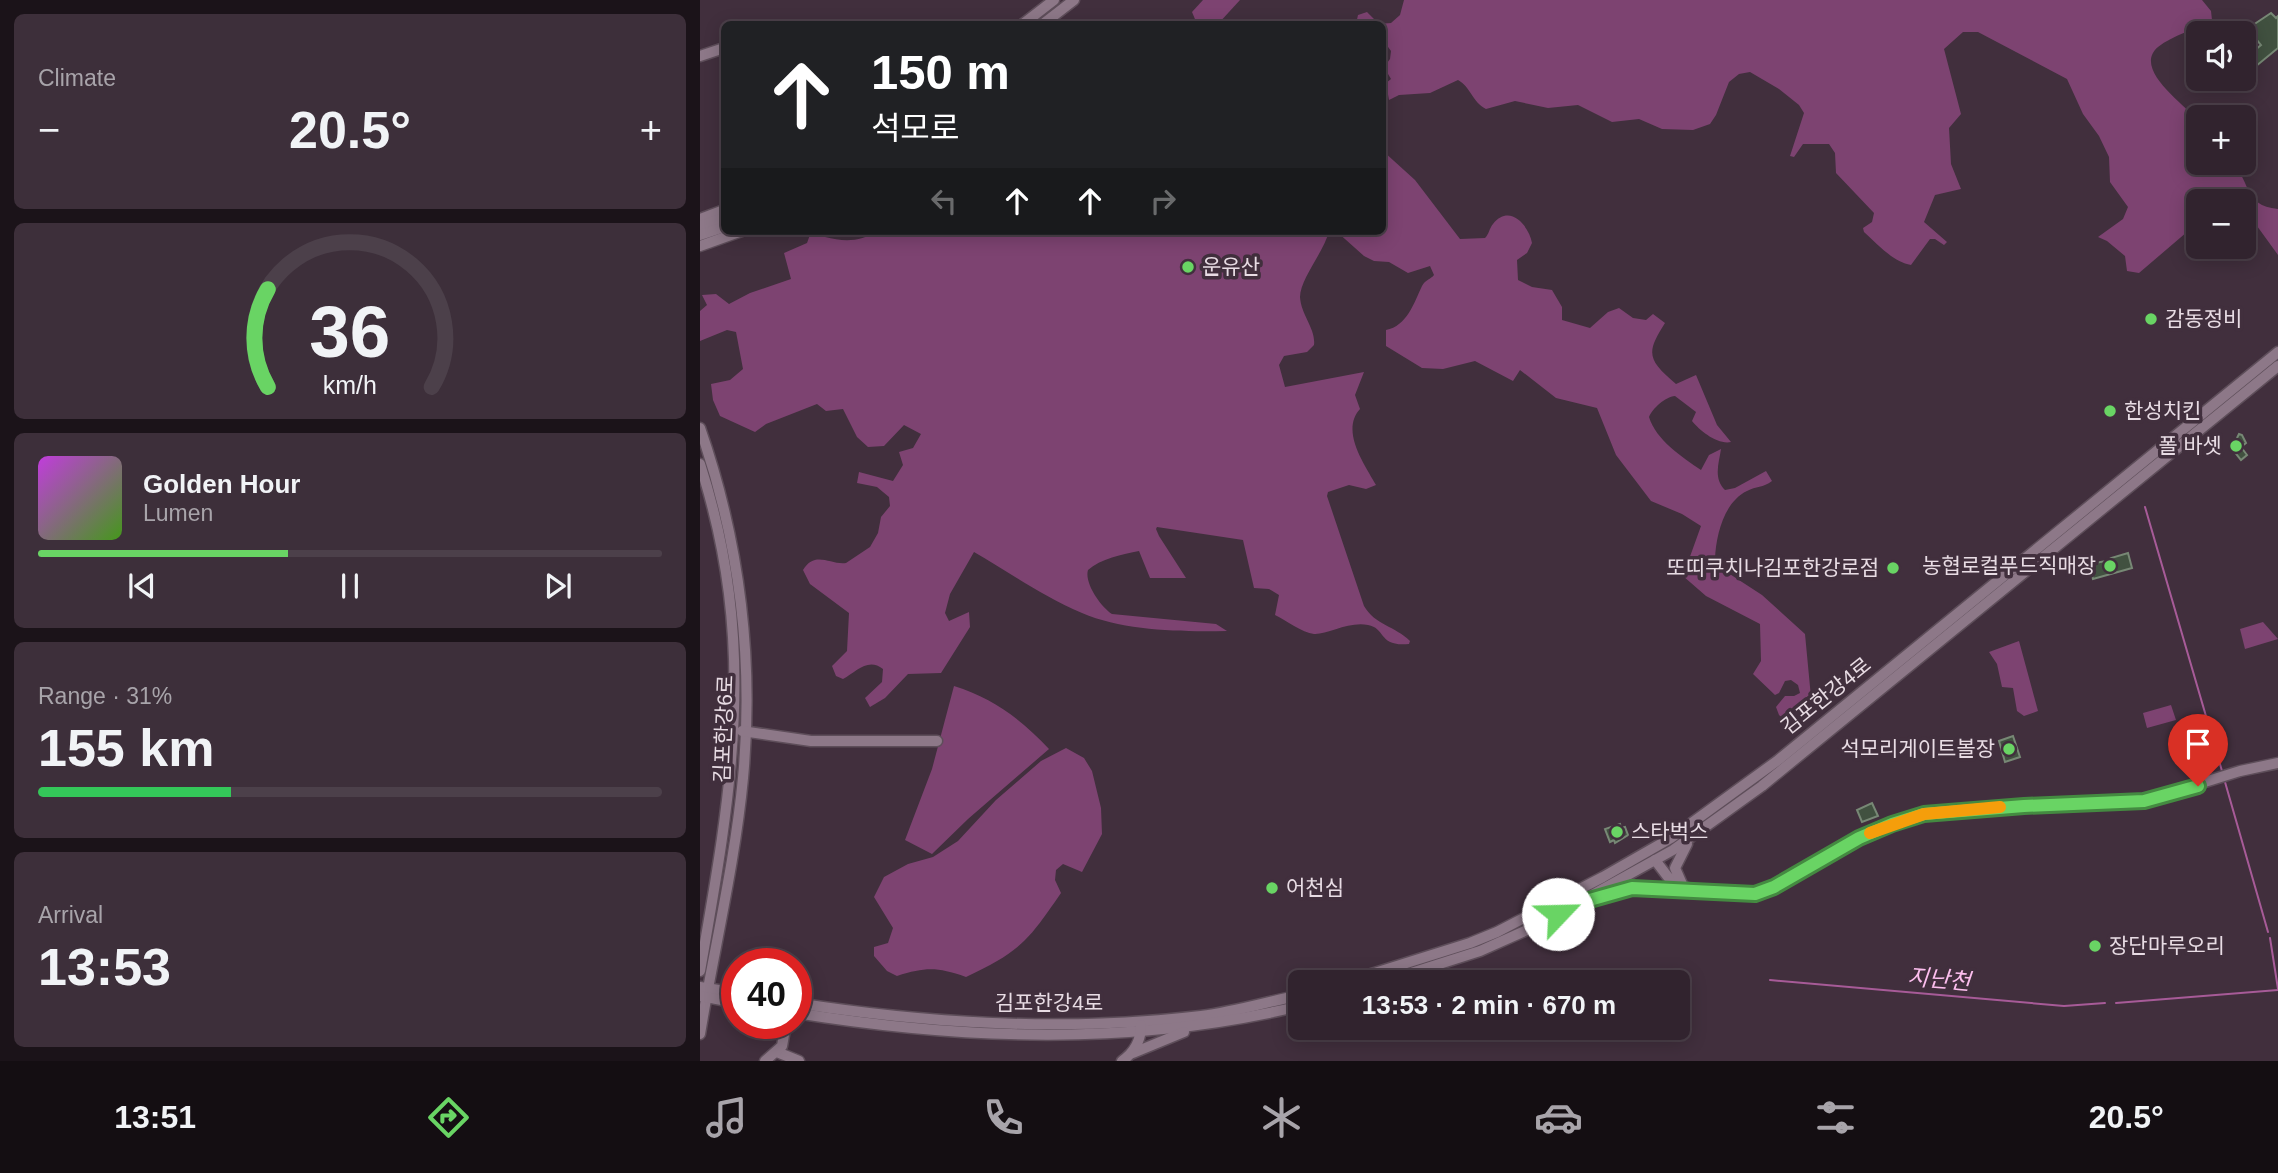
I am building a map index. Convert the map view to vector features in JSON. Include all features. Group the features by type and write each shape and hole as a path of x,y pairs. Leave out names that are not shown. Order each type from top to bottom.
{"street":[{"path":"1027,21 1054,0"},
{"path":"1047,21 1074,0"},
{"path":"700,55 721,49"},
{"path":"700,219 721,211"},
{"path":"700,226 721,219"},
{"path":"700,235 721,228"},
{"path":"700,246 731,235"},
{"name":"김포한강4로","path":"1382,970 1497,932 1671,838 1777,761 2278,352"},
{"name":"김포한강4로","path":"1420,970 1495,946 1579,903 1695,836 1762,786 2278,366"},
{"name":"김포한강6로","path":"700,428 727,515 744,631 740,731 700,971"},
{"name":"김포한강6로","path":"700,464 716,514 726,561 736,663 743,782 704,992 700,1034"},
{"path":"740,731 811,741 937,741"},
{"path":"1579,903 1632,888 1742,895 1766,890 1859,838 1924,814 2144,801 2240,771 2278,763"},
{"path":"1684,887 1675,867 1680,854 1695,836"},
{"path":"1655,860 1668,877 1684,887 1701,892"},
{"path":"704,992 721,998"},
{"name":"김포한강4로","path":"812,1015 918,1030 987,1035 1141,1026 1288,998"},
{"name":"김포한강4로","path":"812,1006 863,1014 964,1022 1141,1026 1203,1026 1288,1008"},
{"path":"1133,1054 1141,1026"},
{"path":"1122,1061 1161,1040 1203,1026"},
{"path":"765,1061 777,1052 784,1039"},
{"path":"777,1052 799,1061"}],"shaded area":[{"path":"1203,0 1240,0 1221,21 1196,21 1192,12"},
{"path":"1404,0 2202,0 2211,11 2212,20 2186,21 2186,32 2158,47 2152,56 2151,66 2163,86 2186,108 2186,175 2241,175 2248,189 2186,189 2186,233 2139,273 2127,271 2125,256 2098,237 2123,219 2128,207 2110,182 2109,157 2099,136 2083,114 2067,79 1978,32 1963,32 1944,49 1961,114 1949,128 1951,164 1961,189 1935,195 1924,222 1947,242 1944,245 1930,239 1911,265 1892,256 1864,232 1863,228 1872,222 1874,213 1836,173 1835,153 1829,144 1803,144 1794,157 1790,156 1804,113 1799,105 1779,89 1750,72 1739,74 1729,82 1710,124 1693,130 1662,129 1639,119 1612,122 1578,105 1548,108 1515,101 1486,109 1458,80 1430,93 1399,95 1389,100 1386,83 1391,79 1386,64 1391,51 1386,44 1386,23 1391,23 1400,15"},
{"path":"1367,12 1376,21 1357,21 1358,15"},
{"path":"1386,154 1415,180 1460,239 1485,238 1499,218 1512,216 1518,219 1527,230 1532,243 1527,253 1517,260 1518,280 1532,287 1552,290 1562,307 1562,320 1590,328 1608,312 1619,308 1633,318 1646,320 1653,314 1665,323 1652,349 1655,362 1676,384 1696,375 1717,425 1731,442 1715,439 1700,429 1692,421 1696,412 1675,396 1667,398 1653,410 1649,417 1652,425 1670,447 1701,470 1709,455 1721,449 1718,475 1725,490 1735,488 1766,471 1772,481 1747,491 1732,503 1723,520 1715,559 1722,569 1762,595 1805,634 1812,708 1792,726 1779,715 1776,707 1785,696 1800,693 1798,685 1791,680 1785,681 1775,695 1753,674 1761,661 1760,624 1706,596 1683,576 1701,526 1682,514 1651,501 1616,455 1597,408 1556,398 1520,370 1513,381 1475,361 1443,369 1422,368 1386,346 1386,330 1405,319 1423,284 1434,275 1430,266 1408,273 1389,262 1374,261 1364,256 1340,235 1386,235"},
{"path":"2256,201 2278,209 2278,255 2256,225"},
{"path":"810,235 846,240 869,235 1327,235 1304,282 1300,297 1313,333 1314,345 1307,352 1284,356 1279,365 1285,387 1364,372 1355,395 1360,409 1354,418 1353,437 1376,485 1366,489 1349,485 1328,492 1327,496 1364,606 1374,617 1410,641 1409,644 1392,643 1374,627 1361,624 1319,634 1304,631 1275,615 1279,595 1269,589 1254,588 1243,540 1157,527 1159,536 1186,578 1150,578 1139,551 1119,555 1088,570 1091,588 1099,600 1112,614 1216,624 1227,631 1153,629 1098,619 1054,600 974,552 950,594 945,613 949,621 969,612 970,627 941,673 908,674 885,698 870,707 865,698 882,682 883,669 867,665 843,679 836,676 832,666 847,651 849,613 810,584 803,570 808,564 818,560 846,563 870,547 878,533 881,517 890,506 889,497 877,487 857,483 859,472 893,481 903,465 899,452 913,448 921,434 904,425 884,446 868,447 857,437 843,409 826,411 817,404 766,424 755,432 720,416 713,400 711,384 730,380 743,369 736,332 727,330 700,341 700,311 707,305 702,295 716,294 729,304 750,293 791,279 784,253 807,243"},
{"path":"2263,622 2278,639 2245,649 2240,629"},
{"path":"2019,641 2038,711 2024,716 2017,711 2013,688 2002,687 1997,664 1989,652"},
{"path":"954,686 1006,711 1049,749 932,854 905,840 932,769"},
{"path":"2171,705 2176,720 2147,728 2143,713"},
{"path":"1066,748 1084,758 1092,771 1101,808 1102,834 1082,872 1063,864 1056,870 1055,880 1061,893 1040,923 1021,944 984,968 966,977 939,970 916,971 897,976 887,971 874,956 874,947 888,943 893,928 874,897 884,877 908,864 933,857 958,841 996,800 1041,761"}],"building":[{"path":"2271,13 2276,18 2278,16 2278,48 2256,66 2256,49 2261,45 2256,39 2256,23"},
{"name":"폴 바셋","path":"2239,434 2246,443 2241,447 2247,455 2241,460 2230,446"},
{"name":"농협로컬푸드직매장","path":"2128,553 2132,568 2093,579 2089,564 2112,560 2111,558"},
{"name":"석모리게이트볼장","path":"2013,736 2020,757 2005,762 1999,741"},
{"path":"1872,803 1878,816 1862,822 1857,810"},
{"name":"스타벅스","path":"1620,824 1621,828 1625,827 1628,835 1615,843 1614,840 1610,842 1605,829"}],"waterway":[{"path":"2145,507 2222,771"},
{"path":"2225,782 2268,932"},
{"path":"2270,938 2278,989"},
{"name":"지난천","path":"1770,980 2064,1006 2105,1003"},
{"name":"지난천","path":"2116,1003 2278,990"}],"slow traffic":[{"path":"1870,833 1924,814 2000,807"}],"place":[{"name":"운유산","path":"1188,267"},
{"name":"감동정비","path":"2151,319"},
{"name":"한성치킨","path":"2110,411"},
{"name":"폴 바셋","path":"2236,446"},
{"name":"농협로컬푸드직매장","path":"2110,566"},
{"name":"또띠쿠치나김포한강로점","path":"1893,568"},
{"name":"석모리게이트볼장","path":"2009,749"},
{"name":"스타벅스","path":"1617,832"},
{"name":"어천심","path":"1272,888"},
{"name":"장단마루오리","path":"2095,946"}],"route":[{"path":"1558,914 1579,903 1632,888 1755,894 1774,887 1859,838 1907,818 1924,814 2038,805 2098,805 2144,801 2198,786"}]}
